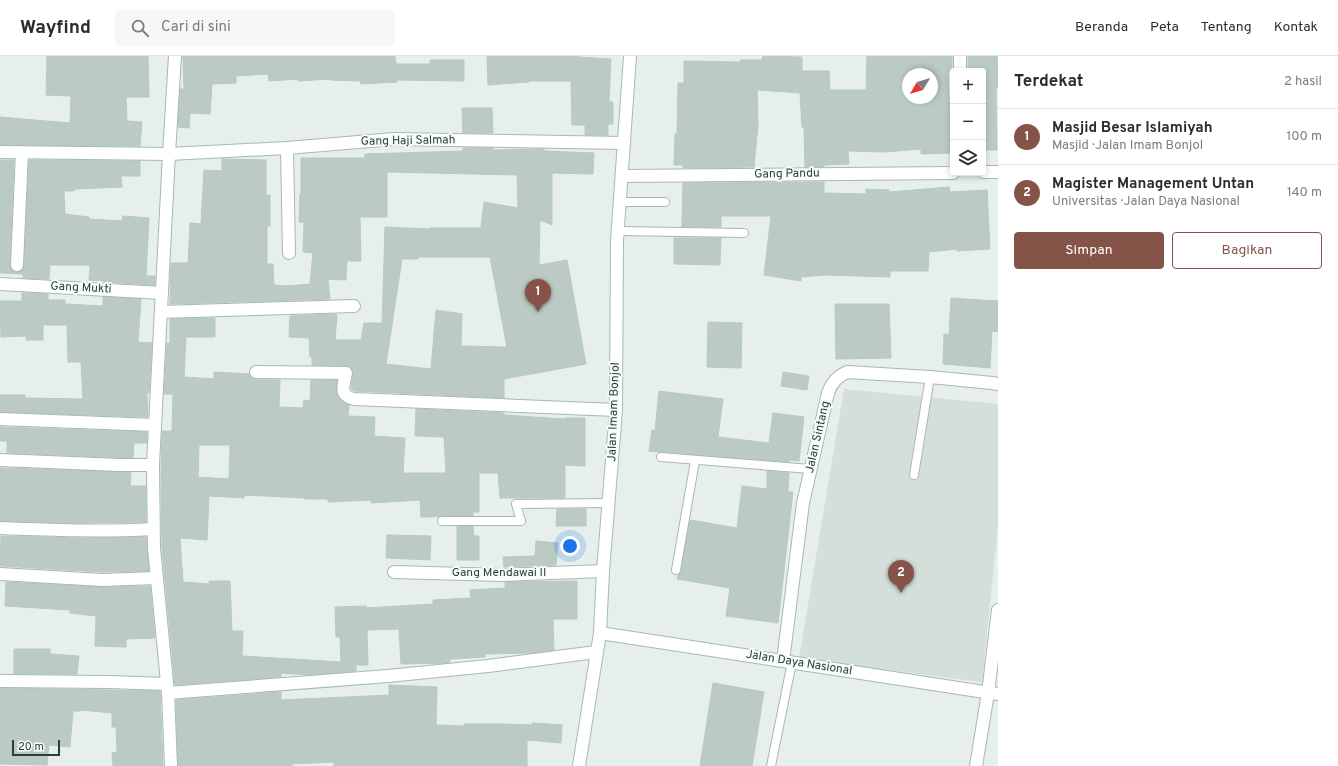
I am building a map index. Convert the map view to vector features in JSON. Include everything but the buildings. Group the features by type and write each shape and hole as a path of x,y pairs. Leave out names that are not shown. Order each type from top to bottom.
{"street":[{"path":"171,766 167,688 156,578 153,529 153,465 175,56"},
{"name":"Jalan Imam Bonjol","path":"579,766 600,633 616,410 618,231 630,56"},
{"path":"960,56 960,68"},
{"name":"Gang Haji Salmah","path":"0,152 169,154 287,148 394,139 624,143"},
{"path":"287,148 289,252"},
{"path":"17,264 22,152"},
{"path":"986,172 998,172"},
{"name":"Gang Pandu","path":"622,176 950,173"},
{"name":"Gang Mukti","path":"0,284 162,293"},
{"path":"161,312 354,306"},
{"path":"256,372 346,373 343,391 349,398 616,410"},
{"name":"Jalan Sintang","path":"788,662 803,503 831,385 840,375 847,372 930,377 998,384"},
{"path":"0,419 155,425"},
{"path":"0,460 153,465"},
{"path":"0,528 125,531 153,529"},
{"name":"Gang Mendawai II","path":"394,572 501,575 604,571"},
{"path":"0,574 102,580 156,578"},
{"path":"976,766 993,694 998,610"},
{"name":"Jalan Daya Nasional","path":"600,633 993,694"},
{"path":"0,681 109,682 167,688 396,675 488,666 596,652"}],"lane":[{"path":"620,202 665,202"},
{"path":"618,231 744,233"},
{"path":"914,475 930,377"},
{"path":"661,457 810,470"},
{"path":"676,570 694,461"},
{"path":"442,521 521,521 516,504 609,503"},
{"path":"771,766 788,662"}],"shaded area":[{"path":"844,389 998,404 998,527 982,682 799,659"}],"place":[{"name":"Masjid Besar Islamiyah","path":"538,312"},
{"name":"Magister Management Untan","path":"901,593"}]}
